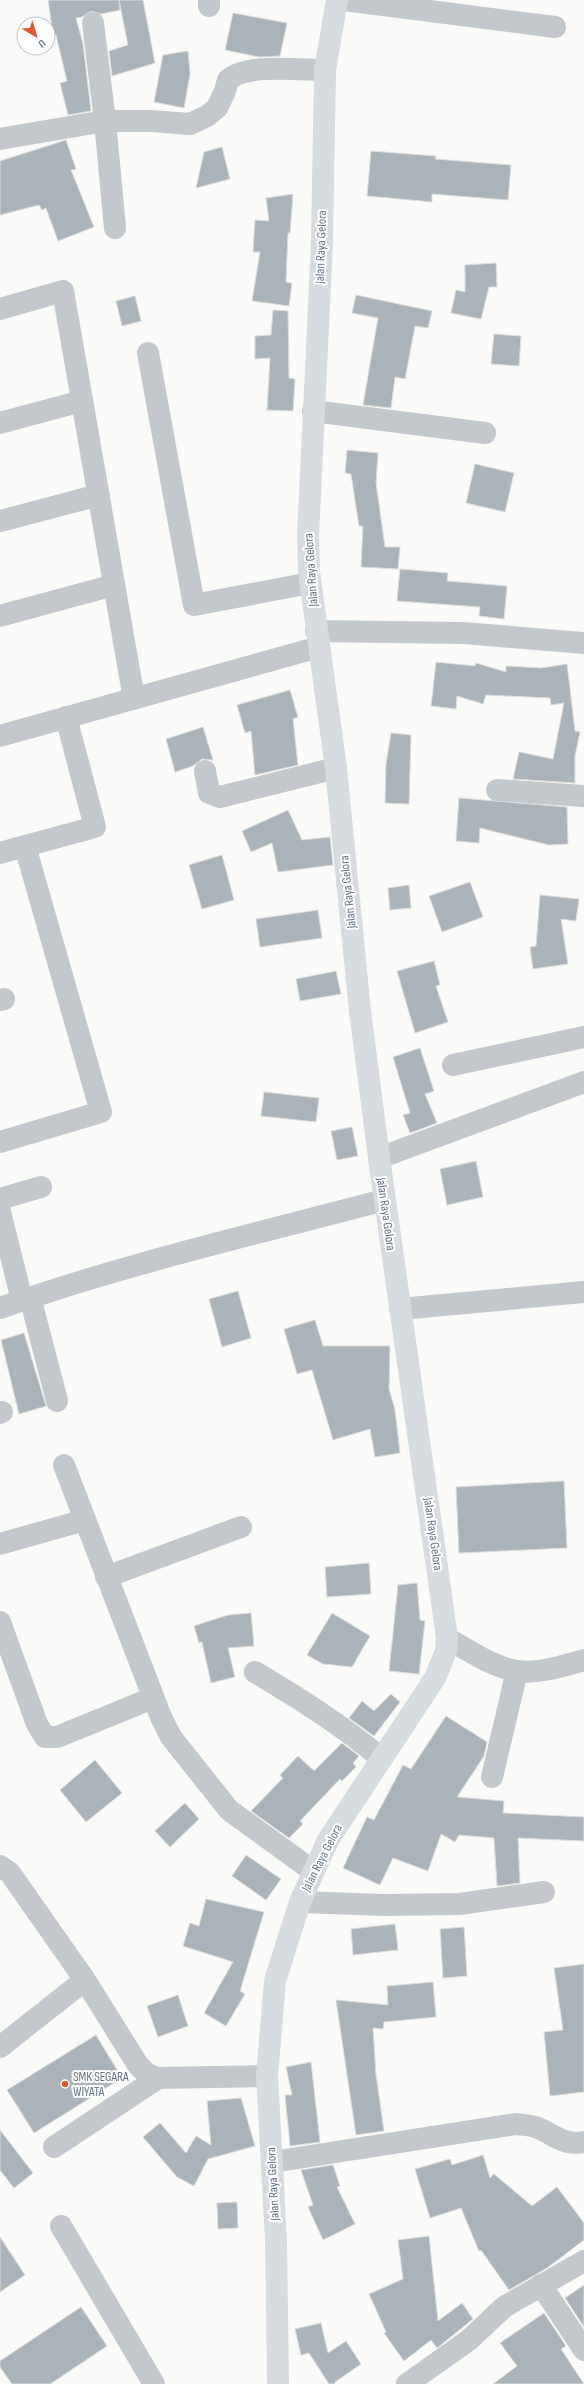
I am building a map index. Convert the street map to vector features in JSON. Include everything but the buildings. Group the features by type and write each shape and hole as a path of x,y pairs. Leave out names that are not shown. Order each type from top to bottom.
{"street":[{"name":"Jalan Raya Gelora","path":"278,2384 272,2162 267,2076 275,1981 300,1902 328,1840 435,1678 446,1651 447,1638 384,1200 360,1011 336,768 310,583 308,536 322,243 325,70 337,0"},
{"path":"344,0 555,27"},
{"path":"93,23 106,121 114,228"},
{"path":"0,139 106,121 151,120 190,124 207,116 217,108 225,91 228,80 236,73 250,70 325,70"},
{"path":"0,309 63,291 134,699"},
{"path":"148,353 194,605 310,583"},
{"path":"0,423 82,401"},
{"path":"313,411 484,433"},
{"path":"0,522 99,495"},
{"path":"0,616 114,584"},
{"path":"0,736 134,699 318,639 463,633 584,643"},
{"path":"0,852 95,827 66,717"},
{"path":"205,771 209,793 220,797 336,768"},
{"path":"497,790 584,796"},
{"path":"0,1142 101,1112 25,846"},
{"path":"453,1065 584,1037"},
{"path":"379,1158 584,1082"},
{"path":"0,1199 41,1187"},
{"path":"0,1308 26,1299 384,1200"},
{"path":"0,1212 58,1401"},
{"path":"400,1309 584,1292"},
{"path":"64,1465 106,1577 171,1737 229,1810 313,1871"},
{"path":"0,1544 85,1520"},
{"path":"106,1577 241,1527"},
{"path":"0,1622 37,1724 47,1737 57,1736 154,1698"},
{"path":"447,1638 493,1663 517,1670 545,1670 584,1660"},
{"path":"492,1777 517,1670"},
{"path":"255,1672 314,1707 344,1728 381,1758"},
{"path":"0,1866 10,1873 85,1980 138,2065 147,2074 158,2078 267,2076"},
{"path":"300,1902 384,1905 459,1904 544,1892"},
{"path":"0,2047 85,1980"},
{"path":"54,2147 158,2078"},
{"path":"272,2162 516,2124 539,2128 557,2140 568,2143 584,2142"},
{"path":"61,2226 154,2384"},
{"path":"407,2384 469,2340 504,2307 541,2284 584,2261"},
{"path":"541,2284 584,2350"}],"place":[{"name":"SMK SEGARA WIYATA","path":"65,2084"}]}
